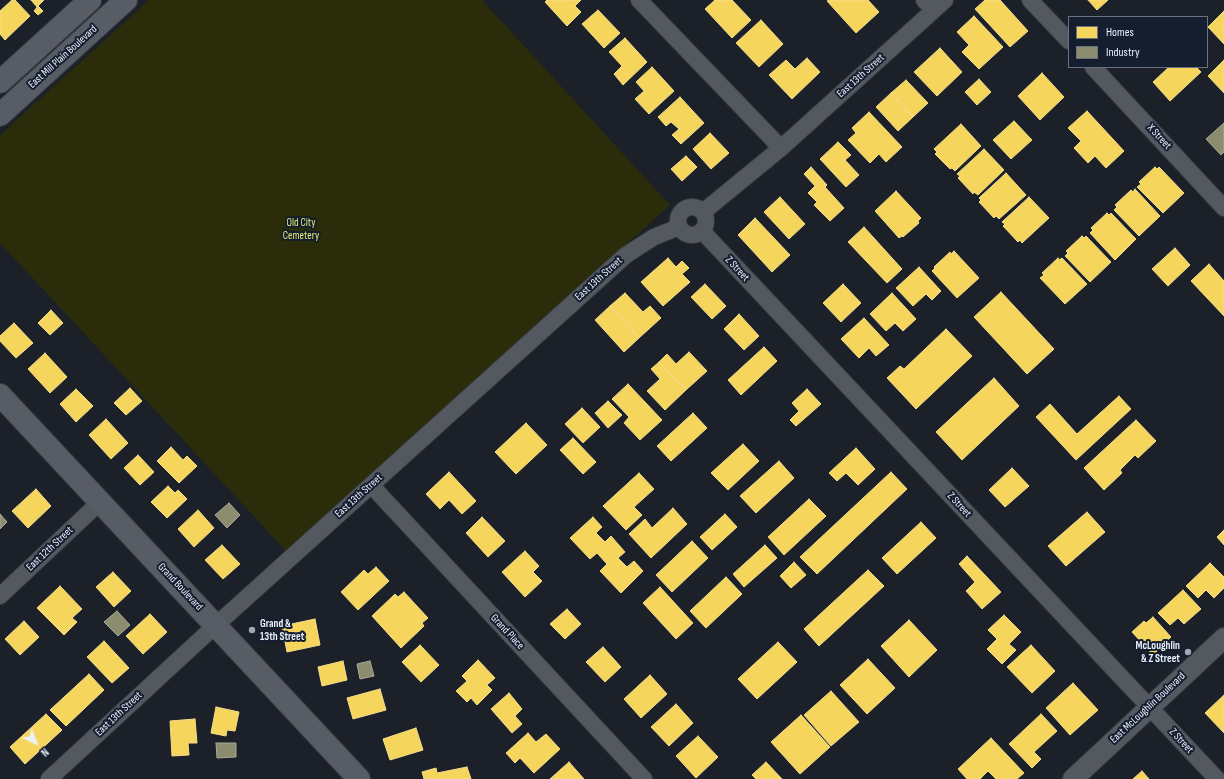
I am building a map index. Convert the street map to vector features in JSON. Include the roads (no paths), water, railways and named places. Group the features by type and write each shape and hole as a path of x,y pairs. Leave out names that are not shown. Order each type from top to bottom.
{"main road":[{"path":"0,82 90,0"},
{"name":"East Mill Plain Boulevard","path":"0,115 126,0"},
{"name":"Grand Boulevard","path":"0,395 360,779"}],"street":[{"path":"639,0 781,148"},
{"path":"1030,0 1068,40"},
{"name":"East 13th Street","path":"703,212 781,148 934,3"},
{"name":"X Street","path":"1094,68 1224,208"},
{"path":"693,206 703,212 706,221 702,231 696,235 688,235 683,232 679,226 678,217 684,209 693,206"},
{"name":"East 13th Street","path":"49,779 626,255 654,237 679,226"},
{"name":"Z Street","path":"702,231 1217,779"},
{"name":"Grand Place","path":"371,485 644,779"},
{"name":"East 12th Street","path":"0,596 100,502"},
{"name":"East McLoughlin Boulevard","path":"1073,779 1224,638"}],"place":[{"name":"Grand & 13th Street","path":"252,630"},
{"name":"McLoughlin & Z Street","path":"1188,652"}],"park label":[{"name":"Old City Cemetery","path":"301,229"}]}
